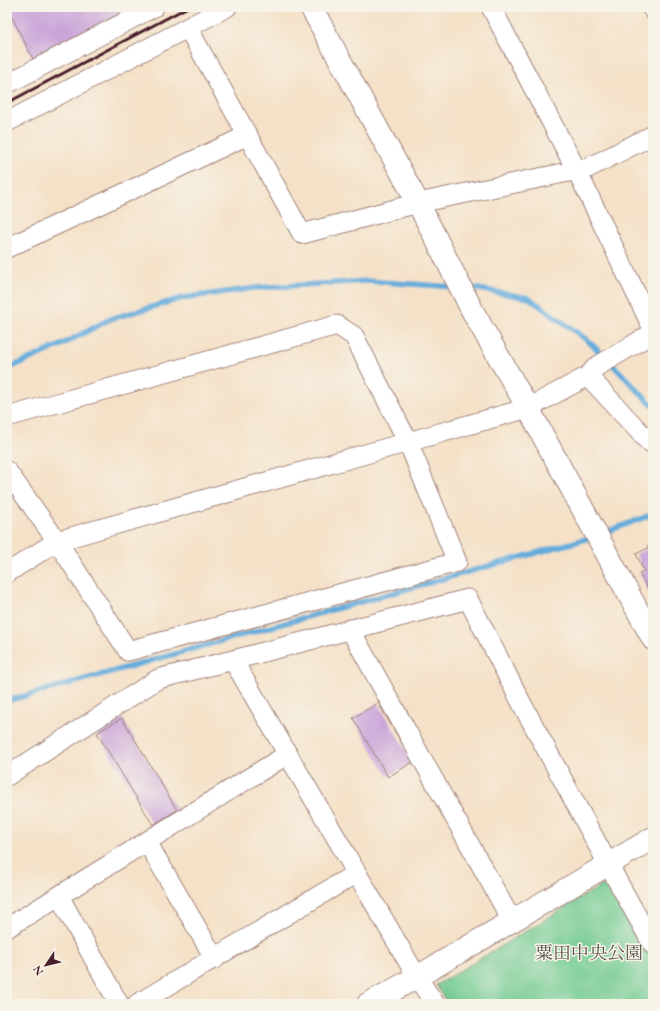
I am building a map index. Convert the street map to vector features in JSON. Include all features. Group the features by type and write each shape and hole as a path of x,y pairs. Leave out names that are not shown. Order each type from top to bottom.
{"street":[{"path":"7,84 154,7"},
{"path":"7,122 227,7"},
{"path":"311,7 418,203 473,312 528,408 653,639"},
{"path":"491,7 577,171 653,329"},
{"path":"188,28 302,234 418,203 588,168 653,134"},
{"path":"7,248 248,135"},
{"path":"7,417 337,325 354,336 408,442 456,562 128,651 57,541 7,471"},
{"path":"7,573 57,541 528,408 592,372 653,333"},
{"path":"592,372 646,440 653,444"},
{"path":"7,776 158,679 468,599 522,704 653,945"},
{"path":"350,629 512,921"},
{"path":"233,660 417,977 435,1004"},
{"path":"7,928 288,754"},
{"path":"368,1004 417,977 653,838"},
{"path":"147,842 215,959"},
{"path":"137,1004 215,959 357,873"},
{"path":"59,896 119,1004"}],"green space":[{"name":"粟田中央公園","path":"609,881 653,961 653,1004 448,1004 436,985"}],"building":[{"path":"7,7 132,7 33,59"},
{"path":"653,543 653,589 649,591 639,573 644,571 636,554 648,548 647,546"},
{"path":"378,703 413,762 388,777 353,718"},
{"path":"122,718 177,810 153,825 97,733"}],"waterway":[{"path":"7,369 63,344 110,319 183,298 255,288 367,281 455,287"},
{"path":"467,287 529,298 587,340 653,406"},
{"path":"601,534 653,514"},
{"path":"7,701 593,537"}],"railway":[{"path":"7,103 188,7"}]}
